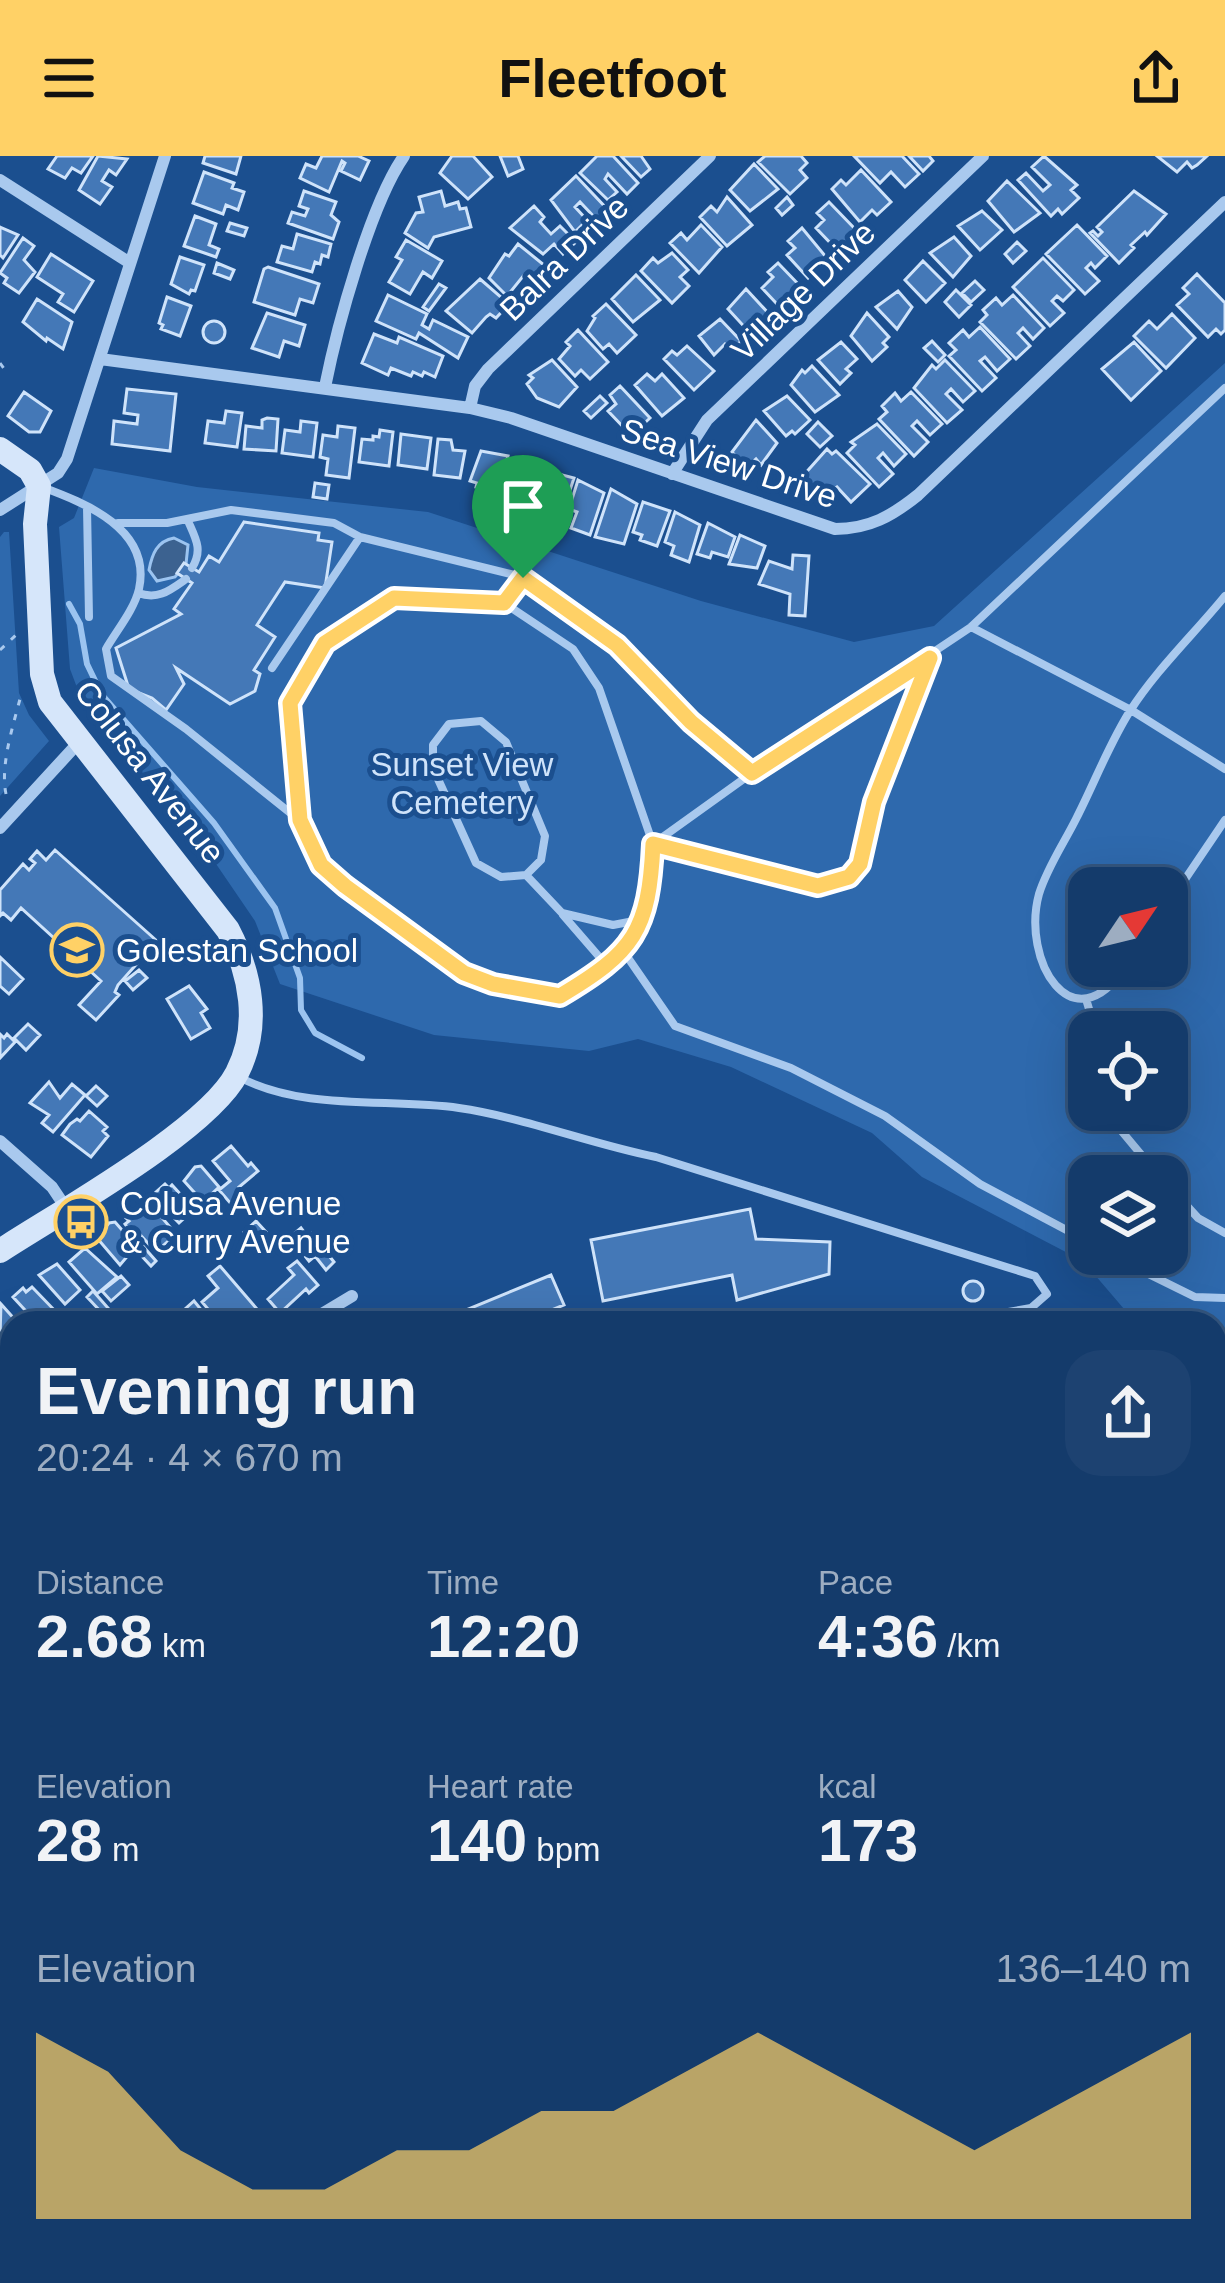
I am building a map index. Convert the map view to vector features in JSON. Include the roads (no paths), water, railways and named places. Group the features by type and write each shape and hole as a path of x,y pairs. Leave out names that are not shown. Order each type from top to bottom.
{"street":[{"path":"0,510 58,473 67,459 165,156"},
{"path":"325,387 334,342 381,200 404,156"},
{"name":"Balra Drive","path":"470,408 475,386 488,369 710,156"},
{"name":"Village Drive","path":"672,474 707,420 983,156"},
{"path":"0,180 130,263"},
{"name":"Sea View Drive","path":"100,359 470,408 835,529 856,529 880,522 918,495 1225,202"},
{"path":"0,449 30,470 39,486"},
{"name":"Colusa Avenue","path":"0,1251 190,1124 236,1076 252,1016 238,950 215,908 80,741 44,688 35,524 39,486"},
{"path":"0,828 80,741"},
{"path":"0,1141 52,1187 66,1208"},
{"path":"327,1311 352,1296"}],"lane":[{"path":"653,844 971,627 1225,388"},
{"path":"39,486 87,505 116,523 137,559 138,593 106,649 111,676 300,820"},
{"path":"87,505 88,617"},
{"path":"116,523 188,521 204,513 231,510 334,523 361,537 523,578 617,645 691,722 752,773"},
{"path":"188,521 199,544 192,568"},
{"path":"272,668 361,537"},
{"path":"504,603 523,578"},
{"path":"138,593 149,597 166,593 185,579"},
{"path":"1108,987 1086,999 1064,992 1047,977 1032,928 1040,890 1131,710 1225,596"},
{"path":"394,598 504,603 573,649 599,688 653,844 651,887 624,952 560,996 493,984 464,973 321,865 300,820 290,703 325,643 394,598"},
{"path":"971,627 1131,710 1225,770"},
{"path":"653,844 818,886 849,877 860,864 874,802 930,658"},
{"path":"482,722 506,742 545,836 541,860 526,875 501,878 476,863 433,768 433,746 449,724 482,722"},
{"path":"1188,875 1225,820"},
{"path":"526,875 608,967"},
{"path":"562,913 613,926 640,920"},
{"path":"624,952 675,1026 791,1068 885,1115 980,1184 1068,1231"},
{"path":"1086,999 1090,1011"},
{"path":"236,1076 286,1094 465,1109 656,1157 1035,1276 1047,1294 1031,1308 1014,1311"},
{"path":"1122,1131 1142,1155"},
{"path":"1188,1207 1225,1233"},
{"path":"1150,1275 1195,1297 1225,1298"}],"waterway":[{"path":"69,604 102,695 214,823 275,908 300,978 301,1010 315,1033 362,1058"}],"place":[{"name":"Golestan School","path":"77,950"},
{"name":"Colusa Avenue & Curry Avenue","path":"81,1222"}],"park label":[{"name":"Sunset View Cemetery","path":"462,783"}]}
